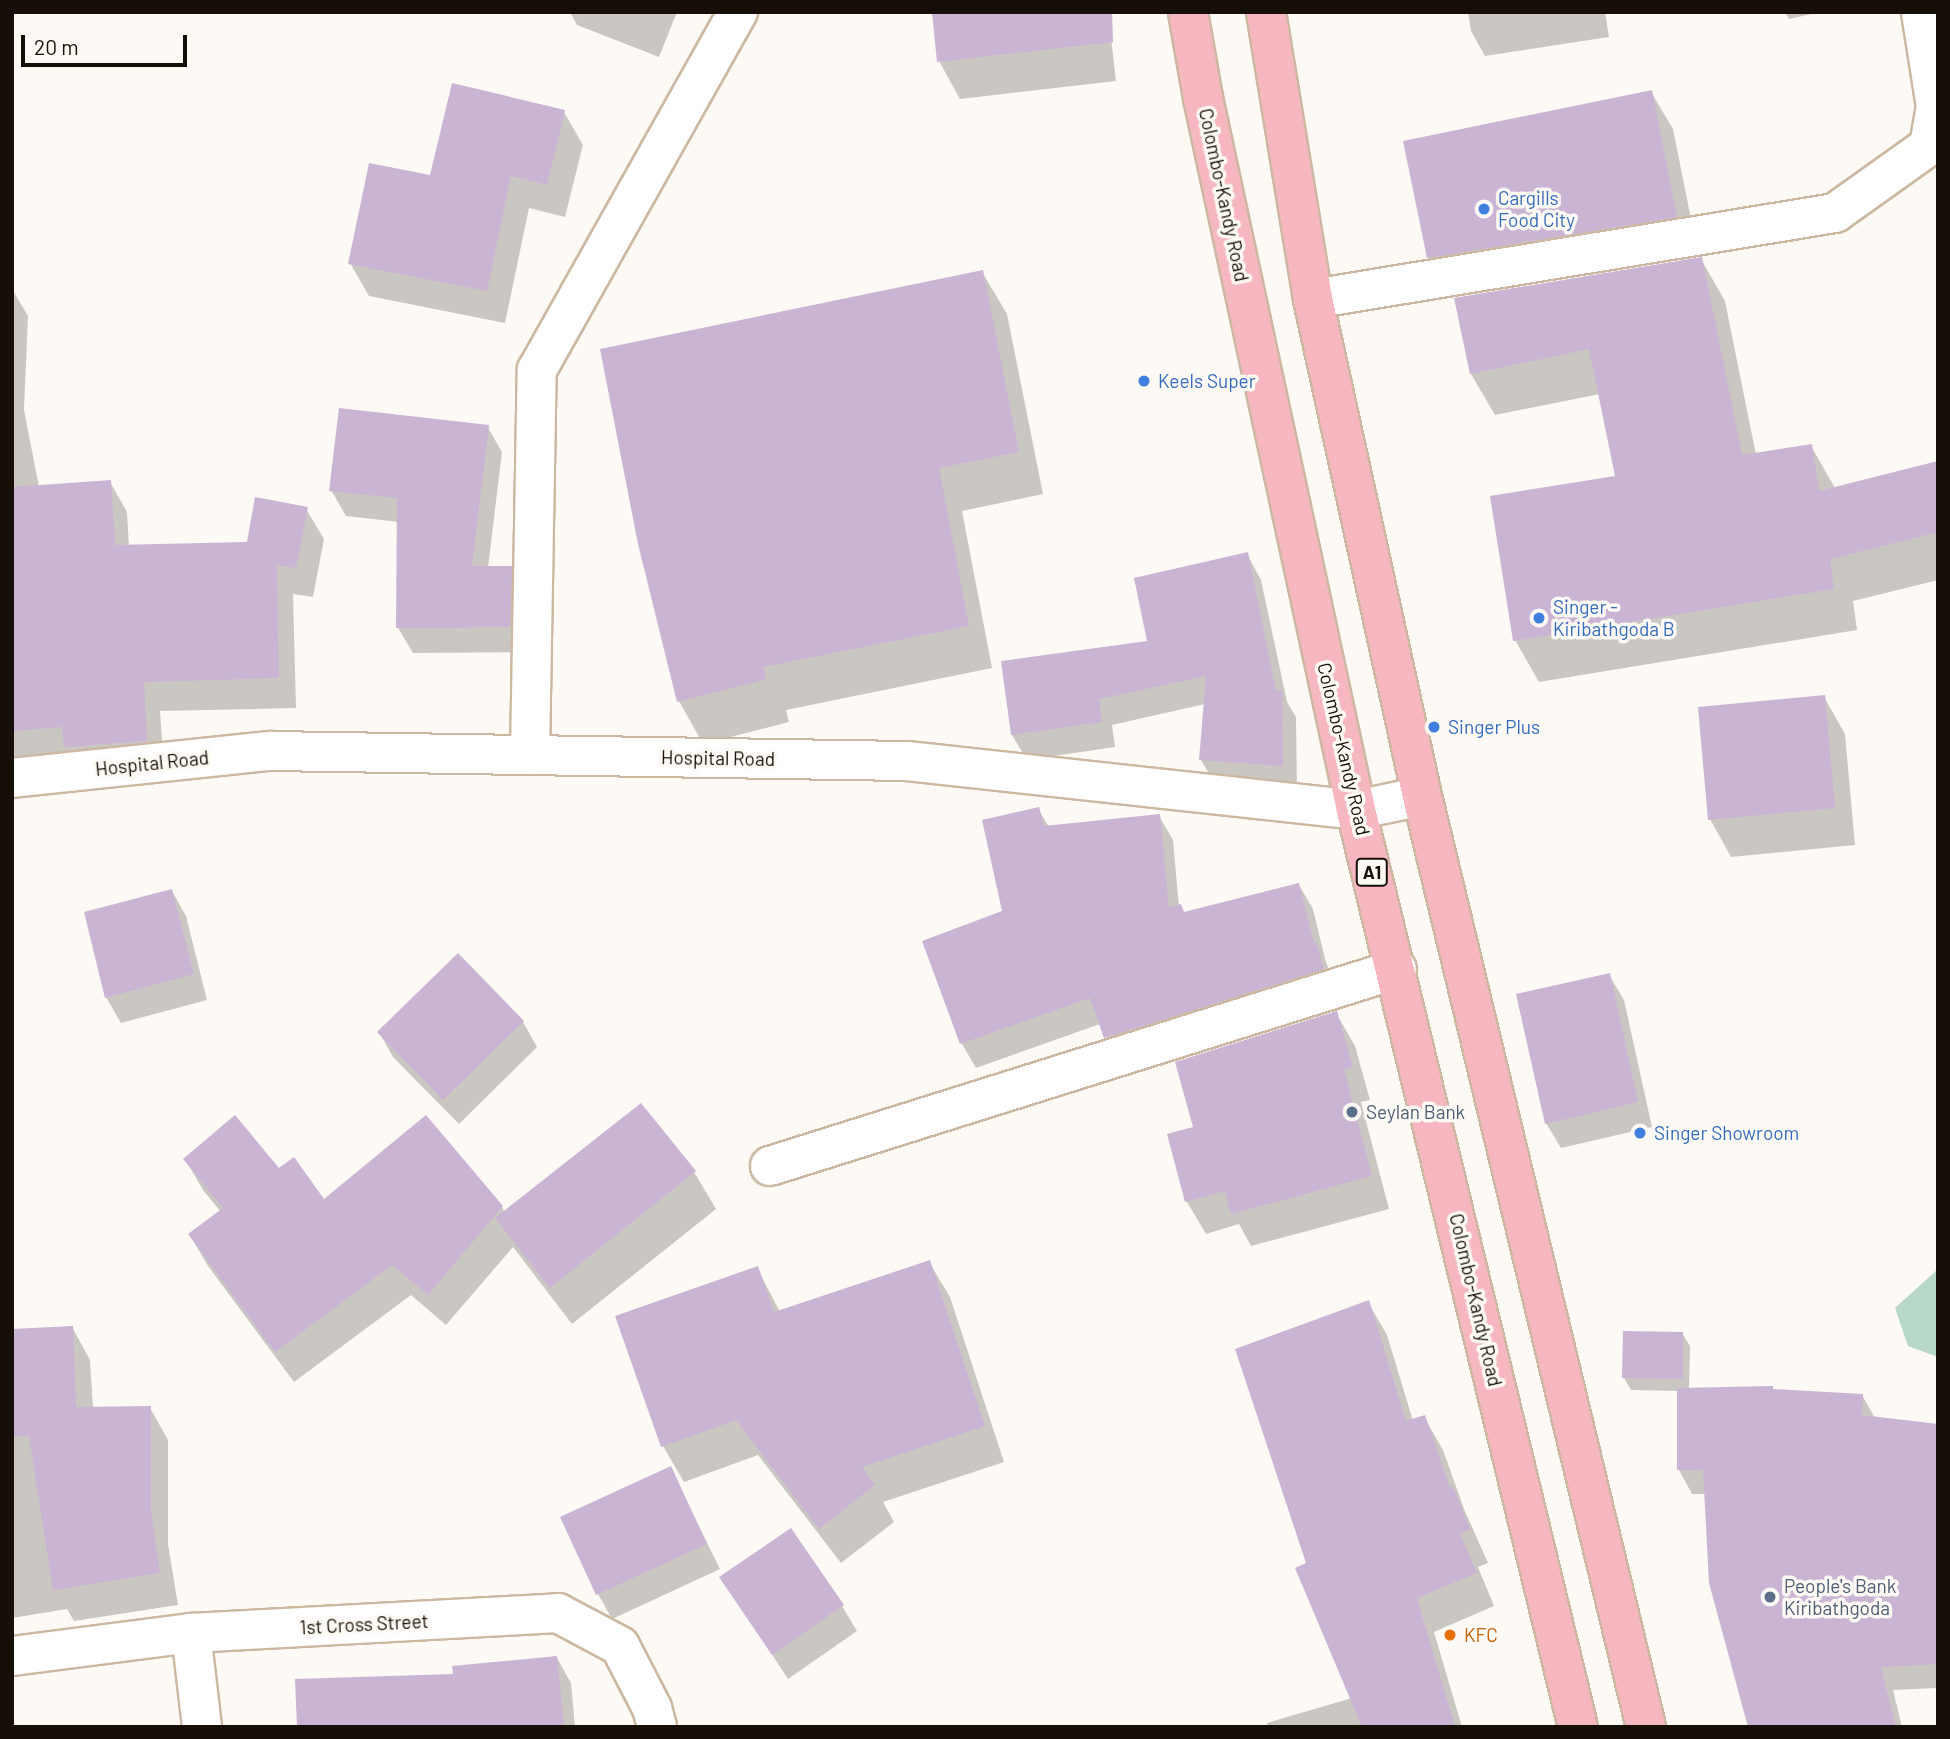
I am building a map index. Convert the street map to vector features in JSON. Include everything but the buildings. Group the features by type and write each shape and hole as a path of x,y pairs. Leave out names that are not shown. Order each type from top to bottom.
{"highway":[{"name":"Colombo-Kandy Road","path":"1188,12 1203,98 1356,810 1397,969 1578,1727"},
{"path":"1266,12 1313,299 1422,796 1646,1727"}],"street":[{"path":"530,755 537,370 738,12"},
{"path":"1313,299 1835,213 1929,146 1936,107 1921,12"},
{"name":"Hospital Road","path":"12,778 270,751 907,761 1356,810 1422,796"},
{"path":"770,1166 1397,969"},
{"name":"1st Cross Street","path":"12,1656 191,1633 558,1613 620,1646 652,1708 657,1727"},
{"path":"191,1633 202,1727"}],"green space":[{"path":"1938,1269 1938,1357 1908,1346 1895,1308"}],"place":[{"name":"Cargills Food City","path":"1484,209"},
{"name":"Keels Super","path":"1144,381"},
{"name":"Singer - Kiribathgoda B","path":"1539,618"},
{"name":"Singer Plus","path":"1434,727"},
{"name":"Seylan Bank","path":"1352,1112"},
{"name":"Singer Showroom","path":"1640,1133"},
{"name":"People's Bank Kiribathgoda","path":"1770,1597"},
{"name":"KFC","path":"1450,1635"}]}
